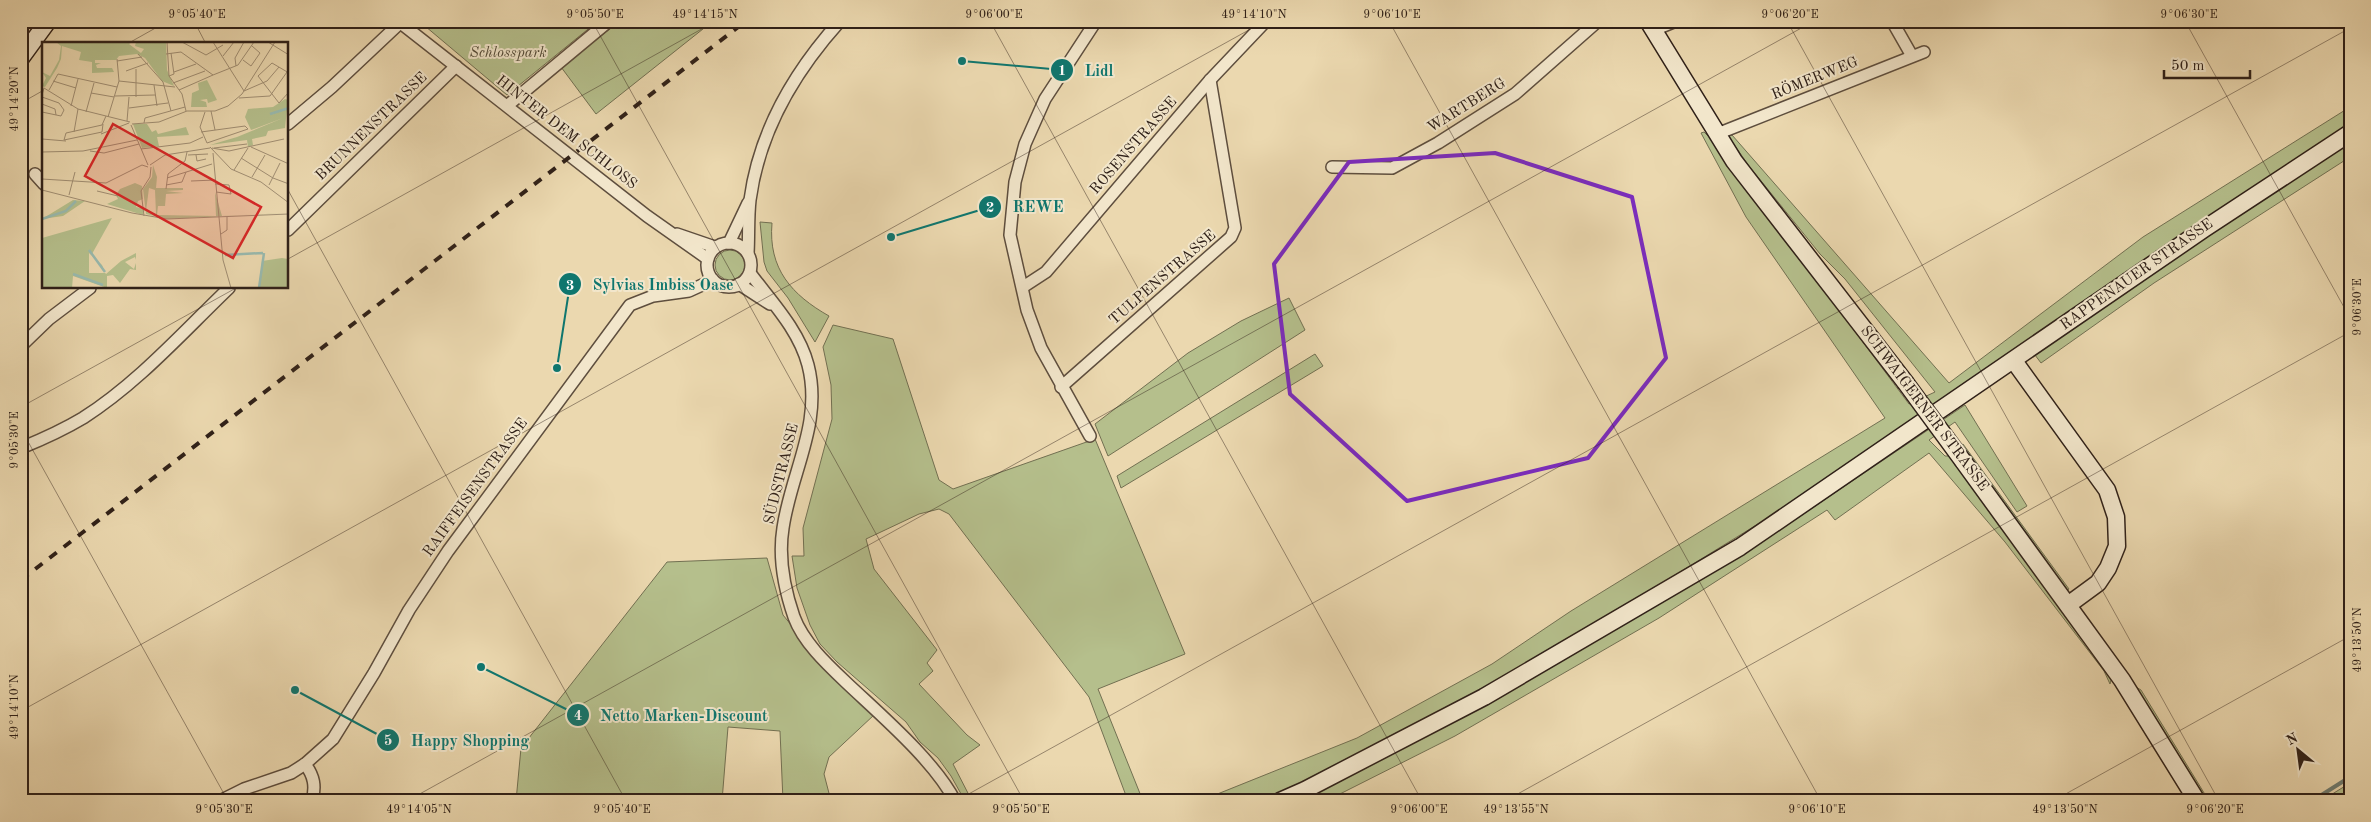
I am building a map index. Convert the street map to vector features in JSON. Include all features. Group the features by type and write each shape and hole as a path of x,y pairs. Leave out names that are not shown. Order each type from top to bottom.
{"main road":[{"path":"21,58 48,21"},
{"name":"SCHWAIGERNER STRASSE","path":"1651,26 1734,161 1905,382 2068,605 2122,680 2197,801"},
{"name":"RAPPENAUER STRASSE","path":"1280,801 1305,790 1484,697 1740,547 2204,229 2350,133"},
{"path":"2014,361 2107,490 2116,517 2117,546 2108,568 2098,583 2068,605"}],"street":[{"path":"508,105 609,21"},
{"path":"729,242 750,200 767,137 790,87 821,41 840,21"},
{"path":"1090,436 1041,348 1027,310 1010,235 1015,182 1024,144 1045,100 1096,21"},
{"name":"ROSENSTRASSE","path":"1023,287 1046,272 1210,80 1266,21"},
{"name":"WARTBERG","path":"1332,166 1392,168 1438,143 1515,94 1598,21"},
{"path":"1651,26 1676,21"},
{"name":"RÖMERWEG","path":"1716,134 1918,54 1892,21"},
{"path":"289,123 332,87 399,22"},
{"name":"HINTER DEM SCHLOSS","path":"399,22 668,231 708,259"},
{"name":"BRUNNENSTRASSE","path":"289,229 456,66"},
{"name":"TULPENSTRASSE","path":"1061,387 1232,237 1234,228 1210,80"},
{"path":"35,174 42,182"},
{"path":"748,253 750,200"},
{"name":"HINTER DEM SCHLOSS","path":"668,231 715,247"},
{"path":"729,242 740,245 748,253 751,260 750,273 739,284 726,287 713,280 708,270 708,259 715,247 729,242"},
{"name":"SÜDSTRASSE","path":"750,273 796,338 808,364 812,389 812,415 806,447 789,500 782,546 785,589 795,620 815,650 932,767 955,801"},
{"name":"RAIFFEISENSTRASSE","path":"220,801 291,773 305,764 333,739 374,673 409,610 448,551 630,305 653,296 689,292 713,280"},
{"name":"SÜDSTRASSE","path":"739,284 777,309"},
{"path":"21,346 49,319 89,289"},
{"path":"21,448 60,431 113,396 228,289"},
{"path":"305,764 313,776 314,793 312,801"}],"highlighted area":[{"path":"1495,153 1632,197 1666,358 1588,458 1407,501 1290,394 1274,264 1349,162"}],"green space":[{"name":"Schlosspark","path":"419,21 598,21 507,95"},
{"path":"620,21 713,21 596,114 561,67"},
{"path":"2350,107 2350,126 1771,516 1563,644 1409,730 1294,788 1263,801 1200,801 1357,738 1492,664 1571,611 1885,418 1746,217 1701,133 1704,132 1714,142 1909,404 1935,392 1845,279 1820,254 1749,166 1728,136 1732,135 1949,383 2143,237"},
{"path":"2350,143 2350,157 2154,283 2041,363 2035,355 2126,290"},
{"path":"760,222 772,223 774,254 785,279 804,299 829,316 815,342 788,298 767,271 764,262"},
{"path":"730,250 736,251 744,259 744,271 736,279 730,280 724,279 716,271 715,265 716,259 724,251"},
{"path":"1289,298 1305,330 1108,456 1095,424 1188,353 1241,321"},
{"path":"833,325 893,339 939,480 953,489 1095,439 1185,654 1098,689 1143,801 1128,801 1089,697 949,514 939,509 919,514 866,539 874,569 937,650 927,663 933,671 919,684 967,735 980,745 953,764 972,801 965,801 938,758 920,742 906,722 837,662 820,644 810,625 797,588 792,556 804,556 803,528 832,419 831,385 823,347"},
{"path":"1315,354 1323,366 1121,488 1117,476"},
{"path":"1965,405 2027,506 2017,512 1955,422 1929,440 1945,456 1950,456 2112,676 2110,684 2104,671 2005,542 1929,453 1835,520 1827,510 1659,618 1455,736 1326,801 1301,801 1488,704 1744,554"},
{"path":"1963,444 2069,589 2066,591 1960,446"},
{"path":"767,558 783,615 842,687 874,715 829,757 824,774 831,801 783,801 780,731 728,727 722,801 516,801 521,748 667,562"},
{"path":"2136,687 2141,690 2209,801 2205,801"},
{"path":"2350,783 2350,796 2343,801 2321,801"}],"waterway":[{"path":"2312,801 2350,777"}],"railway":[{"path":"21,580 746,21"}],"place":[{"name":"Lidl","path":"962,61"},
{"name":"REWE","path":"891,237"},
{"name":"Sylvias Imbiss Oase","path":"557,368"},
{"name":"Netto Marken-Discount","path":"481,667"},
{"name":"Happy Shopping","path":"295,690"}]}
